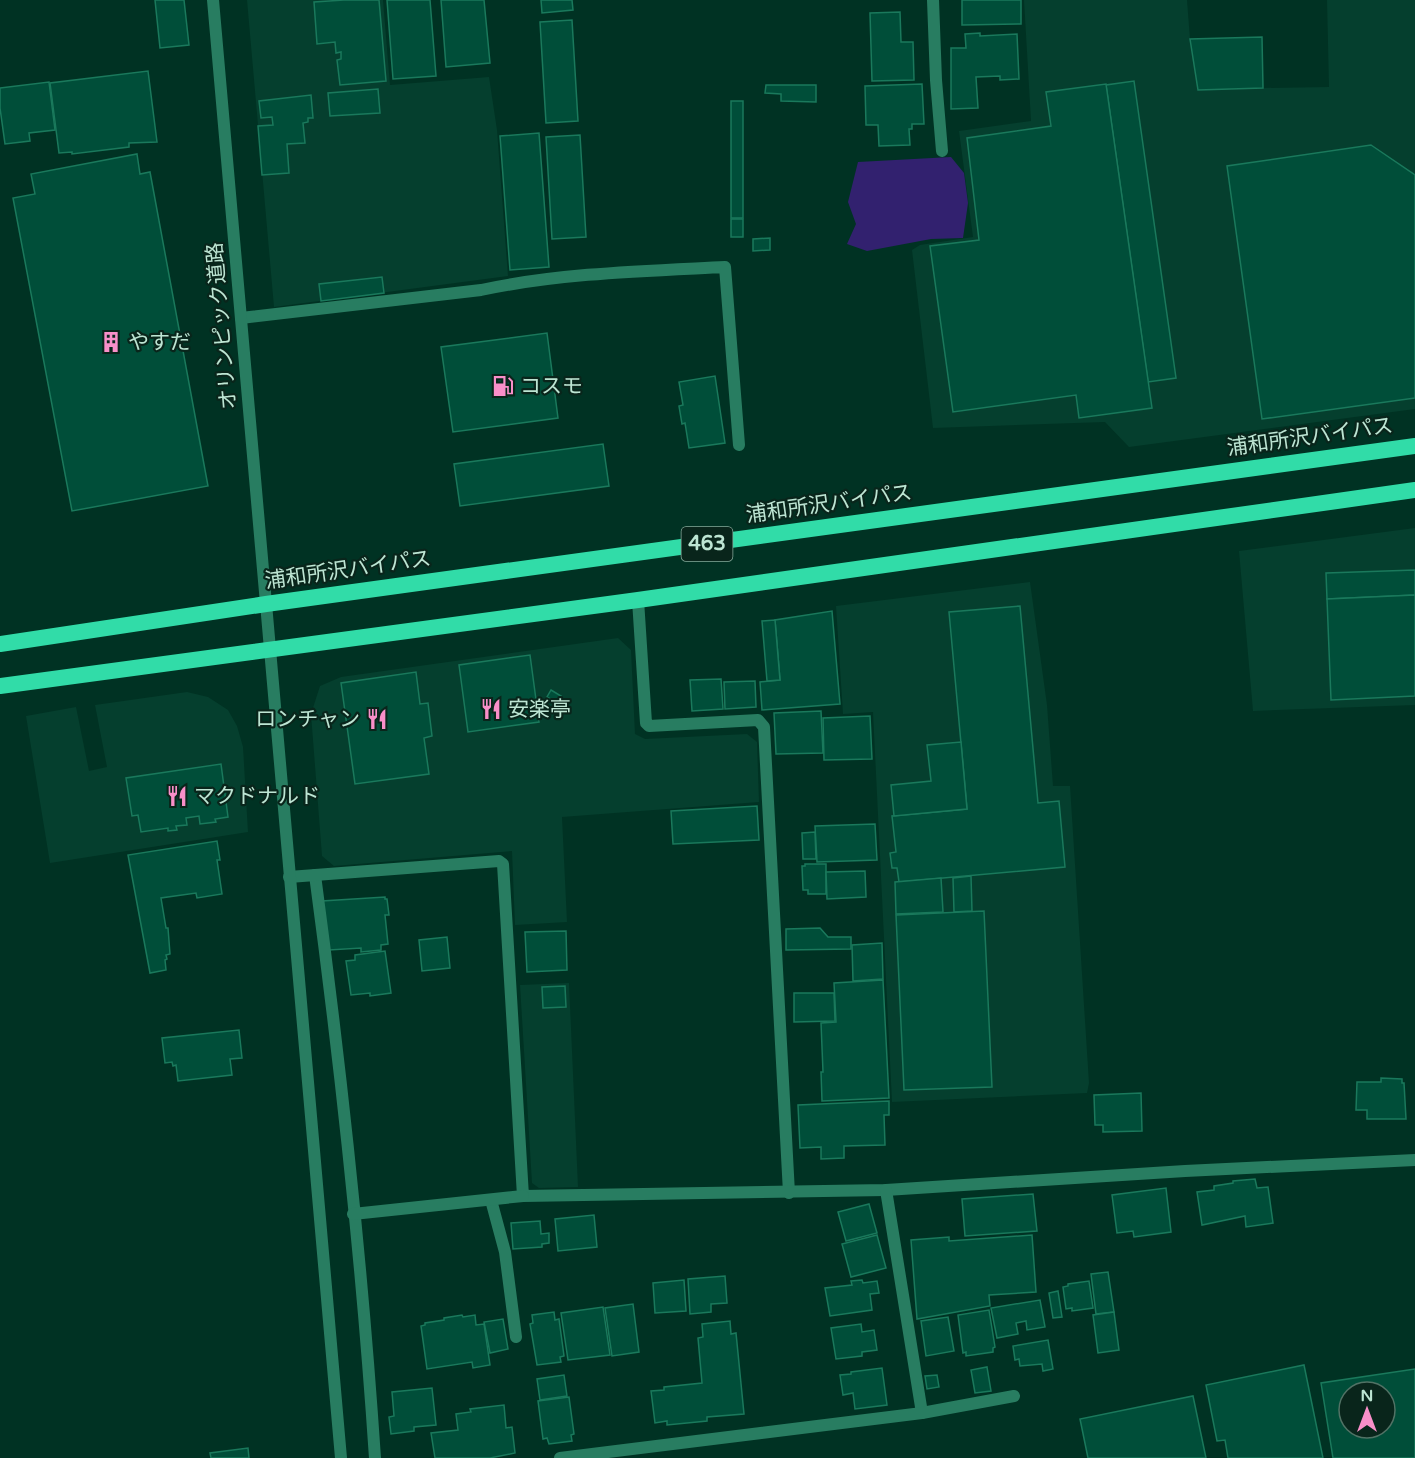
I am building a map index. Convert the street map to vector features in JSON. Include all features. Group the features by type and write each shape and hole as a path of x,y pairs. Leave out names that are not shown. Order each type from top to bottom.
{"highway":[{"name":"浦和所沢バイパス","path":"0,644 266,604 1415,446"},
{"name":"463","path":"0,686 638,600 1415,490"}],"street":[{"name":"オリンピック道路","path":"213,0 341,1458"},
{"path":"933,0 942,151"},
{"path":"241,318 481,290 516,283 631,272 725,267 739,445"},
{"path":"638,600 646,723 649,726 758,720 764,727 789,1193"},
{"path":"289,877 499,861 503,864 523,1197"},
{"path":"315,875 334,1021 368,1353 375,1458"},
{"path":"353,1215 523,1197 886,1190 1185,1171 1415,1160"},
{"path":"886,1190 922,1413"},
{"path":"491,1200 505,1252 516,1337"},
{"path":"560,1458 922,1413 1014,1396"}],"shaded area":[{"path":"247,0 383,0 390,85 489,77 497,130 508,276 274,307"},
{"path":"1024,0 1187,0 1190,39 1198,89 1329,87 1327,0 1415,0 1415,409 1129,447 1105,422 933,428 912,250 920,245 973,237 959,131 1031,121"},
{"path":"951,157 964,173 968,203 963,238 931,239 867,251 847,244 856,224 848,202 858,162"},
{"path":"1415,528 1415,705 1253,711 1239,551"},
{"path":"1030,582 1047,705 1053,786 1070,786 1089,1083 1087,1093 892,1102 873,712 843,714 836,606"},
{"path":"618,638 631,650 635,734 645,739 747,734 757,742 759,802 562,817 567,922 515,925 512,851 334,866 322,856 311,714 320,686 341,677"},
{"path":"187,692 208,697 228,710 237,726 243,747 248,832 50,863 26,716 76,707 89,771 107,767 95,705"},
{"path":"569,983 578,1187 539,1188 532,1183 520,985"}],"building":[{"path":"155,0 184,0 189,45 160,48"},
{"path":"379,0 386,81 340,85 337,60 341,59 341,52 336,53 335,42 317,44 314,2"},
{"path":"387,0 430,0 436,76 393,79"},
{"path":"441,0 484,0 490,63 446,67"},
{"path":"541,0 572,0 573,10 542,13"},
{"path":"962,0 1021,0 1021,24 962,25"},
{"path":"900,12 901,42 913,42 914,80 872,81 870,13"},
{"path":"572,20 578,121 546,123 540,22"},
{"path":"980,33 980,36 1017,34 1019,79 1000,80 1000,76 976,77 978,108 951,109 951,48 966,48 965,34"},
{"path":"1262,37 1263,88 1198,90 1190,39"},
{"path":"148,71 157,142 129,143 129,147 72,154 72,152 59,153 50,83"},
{"path":"1134,81 1176,378 1148,382 1106,85"},
{"path":"49,82 55,130 29,133 30,141 5,144 0,88"},
{"path":"922,84 924,124 912,124 912,129 909,129 910,145 879,146 878,125 866,125 865,86"},
{"path":"1106,84 1152,408 1079,418 1076,395 953,412 930,246 979,240 967,138 1051,126 1046,92"},
{"path":"766,85 816,85 816,102 781,101 781,94 765,93"},
{"path":"378,89 380,113 330,116 328,93"},
{"path":"311,95 313,118 308,118 308,122 303,123 305,143 287,144 289,173 262,175 258,126 273,125 272,117 261,118 259,101"},
{"path":"731,101 743,101 743,218 731,218"},
{"path":"539,133 549,267 510,270 500,136"},
{"path":"580,135 586,237 552,239 546,137"},
{"path":"1371,145 1415,175 1415,398 1262,419 1227,166"},
{"name":"やすだ","path":"137,154 140,174 150,172 208,486 72,511 13,198 35,194 31,174"},
{"path":"731,219 743,219 743,237 731,237"},
{"path":"770,238 770,250 753,251 753,239"},
{"path":"382,277 384,293 321,301 319,284"},
{"path":"547,333 558,418 453,432 441,347"},
{"path":"715,376 725,443 689,448 685,423 682,424 679,406 683,405 679,382"},
{"path":"603,444 609,486 460,506 454,464"},
{"path":"1415,570 1415,595 1327,599 1326,573"},
{"path":"1415,595 1415,696 1331,700 1327,599"},
{"path":"1020,606 1038,803 1059,801 1065,867 899,882 897,868 892,868 890,853 896,852 892,816 967,809 949,612"},
{"path":"832,611 840,704 762,710 760,682 780,680 775,620"},
{"path":"775,620 780,680 767,681 762,621"},
{"path":"530,655 539,722 468,732 459,665"},
{"path":"416,672 420,704 428,703 432,736 424,738 429,774 355,784 341,683"},
{"path":"721,679 723,709 692,711 690,680"},
{"path":"755,681 756,707 725,709 724,682"},
{"path":"551,690 561,696 557,703 547,697"},
{"path":"821,711 823,753 776,754 774,713"},
{"path":"870,716 872,759 824,760 823,718"},
{"path":"961,742 967,809 894,816 891,785 931,781 927,745"},
{"name":"マクドナルド","path":"221,764 228,817 215,819 216,822 200,824 199,816 186,818 187,825 176,826 177,830 168,831 168,828 141,832 138,815 132,816 126,778"},
{"path":"757,806 759,840 673,844 671,811"},
{"path":"875,824 877,860 817,862 815,826"},
{"path":"815,832 816,859 803,859 802,833"},
{"path":"217,841 222,894 197,898 196,893 161,898 166,928 168,928 170,954 166,955 166,970 150,973 128,855"},
{"path":"826,864 826,894 808,894 808,890 803,890 802,866"},
{"path":"865,871 866,897 827,899 826,872"},
{"path":"971,876 972,911 954,912 953,878"},
{"path":"941,878 943,912 896,914 895,882"},
{"path":"385,897 389,915 385,915 388,944 381,945 381,950 361,952 361,948 329,950 322,901"},
{"path":"984,911 992,1087 904,1090 896,915"},
{"path":"820,928 828,937 851,937 851,949 786,950 786,929"},
{"path":"566,931 567,970 527,972 525,932"},
{"path":"447,937 450,968 422,971 419,940"},
{"path":"882,943 883,979 853,981 852,945"},
{"path":"385,951 391,993 370,996 370,993 351,995 346,961 355,960 355,955"},
{"path":"883,980 889,1098 822,1101 821,1023 836,1022 834,983"},
{"path":"565,986 566,1007 543,1008 542,987"},
{"path":"794,993 834,993 835,1021 794,1022"},
{"path":"239,1030 242,1058 230,1059 232,1075 178,1081 176,1065 173,1066 172,1062 165,1063 162,1038"},
{"path":"1381,1078 1402,1079 1406,1119 1367,1119 1367,1110 1356,1110 1357,1082 1381,1082"},
{"path":"1141,1093 1142,1131 1103,1132 1103,1125 1095,1125 1094,1095"},
{"path":"889,1101 889,1115 884,1115 885,1145 844,1146 844,1158 821,1159 821,1147 800,1148 798,1105"},
{"path":"1255,1179 1257,1188 1268,1187 1273,1223 1246,1227 1245,1216 1202,1225 1197,1192 1214,1190 1214,1186 1233,1183 1233,1181"},
{"path":"1166,1188 1171,1232 1134,1237 1133,1231 1117,1233 1112,1195"},
{"path":"1033,1194 1037,1231 965,1236 962,1199"},
{"path":"869,1204 877,1233 846,1241 838,1212"},
{"path":"594,1215 597,1247 558,1251 555,1219"},
{"path":"540,1221 541,1234 549,1233 549,1243 542,1244 542,1247 513,1249 511,1223"},
{"path":"877,1235 886,1268 851,1277 842,1244"},
{"path":"1032,1235 1036,1292 989,1295 990,1306 917,1319 911,1240 949,1237 949,1241"},
{"path":"1108,1272 1114,1312 1096,1314 1091,1274"},
{"path":"725,1276 727,1303 711,1304 711,1312 690,1314 688,1279"},
{"path":"684,1280 686,1311 655,1313 653,1283"},
{"path":"862,1280 863,1283 877,1281 879,1293 870,1294 872,1310 830,1316 825,1288 852,1285 851,1281"},
{"path":"1089,1281 1093,1308 1072,1311 1072,1308 1066,1309 1063,1287"},
{"path":"1058,1291 1062,1317 1053,1318 1049,1293"},
{"path":"1040,1300 1045,1327 1027,1330 1026,1321 1016,1323 1018,1334 997,1338 991,1308"},
{"path":"633,1304 639,1352 612,1356 605,1308"},
{"path":"603,1307 610,1355 568,1360 561,1313"},
{"path":"989,1310 995,1347 993,1352 966,1356 966,1352 963,1353 958,1315"},
{"path":"554,1312 555,1320 559,1319 564,1356 560,1357 561,1362 537,1365 530,1324 533,1323 532,1315"},
{"path":"1114,1312 1119,1350 1098,1353 1093,1315"},
{"path":"462,1315 463,1317 475,1315 476,1325 484,1324 490,1365 473,1368 472,1362 427,1369 421,1326 425,1323"},
{"path":"948,1317 954,1351 926,1356 921,1321"},
{"path":"503,1319 508,1349 490,1353 484,1322"},
{"path":"730,1321 731,1334 736,1333 744,1414 707,1417 707,1421 667,1425 667,1421 655,1423 651,1391 664,1390 664,1387 702,1383 698,1338 703,1337 702,1324"},
{"path":"861,1324 862,1332 874,1330 877,1350 862,1352 862,1356 836,1359 831,1328"},
{"path":"1048,1340 1053,1369 1043,1371 1042,1364 1020,1366 1019,1359 1015,1360 1013,1346"},
{"path":"1304,1365 1323,1458 1228,1458 1225,1440 1217,1441 1206,1385"},
{"path":"987,1367 991,1391 975,1393 971,1370"},
{"path":"882,1368 887,1405 855,1409 853,1393 843,1395 840,1375"},
{"path":"1415,1369 1415,1458 1333,1458 1321,1383 1337,1381 1337,1440 1397,1440 1397,1380 1341,1380"},
{"path":"564,1375 567,1396 540,1400 537,1379"},
{"path":"937,1375 939,1387 927,1389 925,1376"},
{"path":"432,1388 436,1425 414,1427 414,1431 391,1434 389,1417 394,1416 392,1392"},
{"path":"1193,1396 1206,1458 1088,1458 1080,1419"},
{"path":"569,1397 574,1434 571,1435 572,1441 549,1444 547,1438 543,1439 538,1401"},
{"path":"504,1405 506,1428 512,1427 515,1453 490,1458 435,1458 431,1433 458,1430 456,1414 471,1412 470,1409"},
{"path":"248,1448 249,1458 211,1458 210,1453"}],"place":[{"name":"やすだ","path":"111,342"},
{"name":"コスモ","path":"503,386"},
{"name":"安楽亭","path":"491,709"},
{"name":"ロンチャン","path":"377,719"},
{"name":"マクドナルド","path":"177,796"}]}
